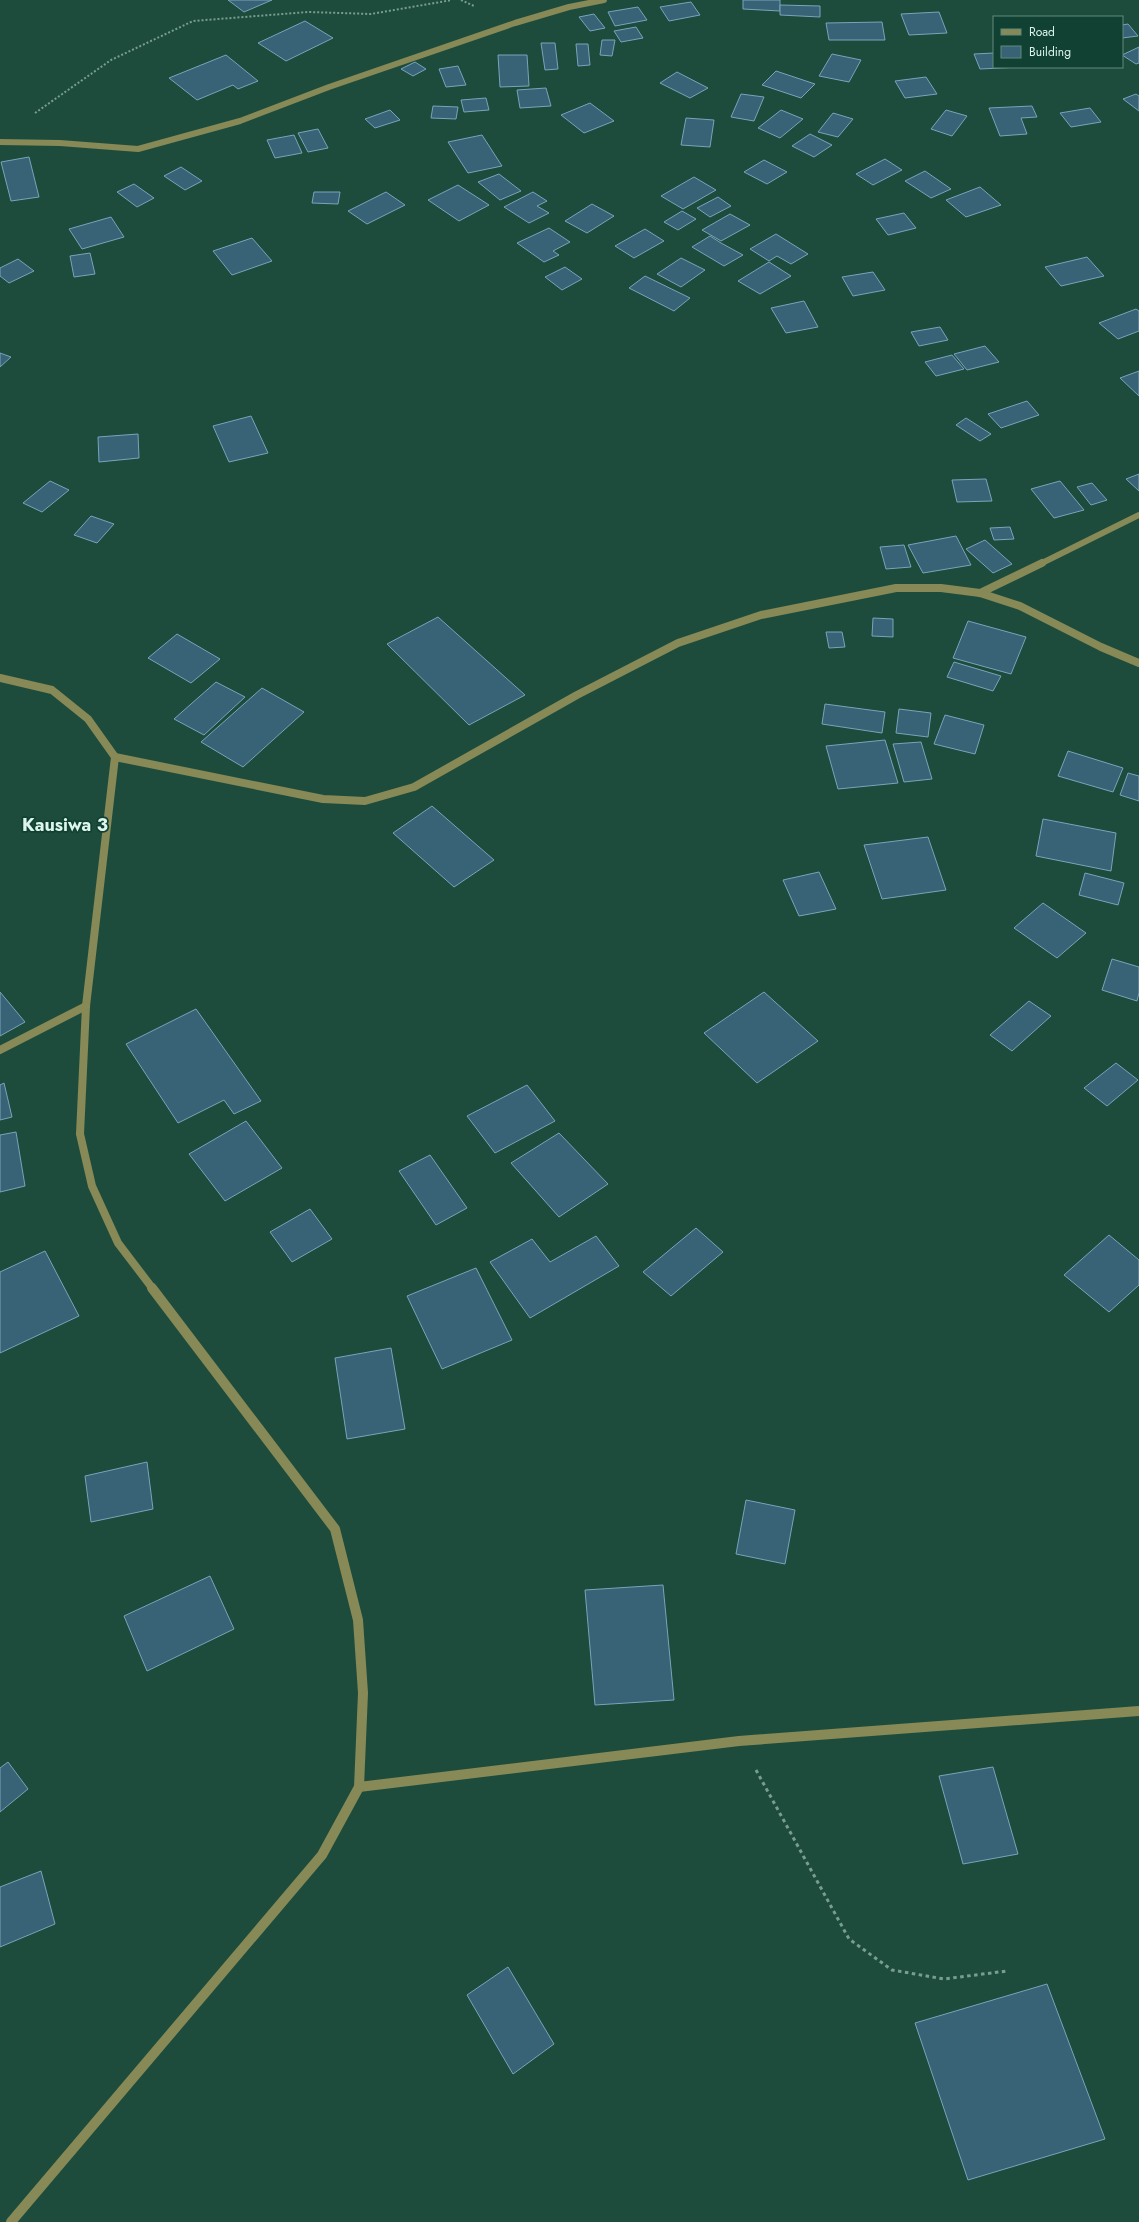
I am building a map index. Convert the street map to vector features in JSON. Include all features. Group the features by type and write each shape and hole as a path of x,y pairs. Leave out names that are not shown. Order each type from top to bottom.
{"street":[{"path":"3,141 138,149 240,121 329,87 515,23 569,7 604,0"},
{"path":"980,593 1139,515"},
{"path":"0,678 52,690 88,719 116,757 323,799 365,801 414,787 577,695 685,641 761,616 896,588 941,588 980,593 1020,606 1101,647 1139,664"},
{"path":"11,2222 322,1855 359,1787 363,1693 358,1620 335,1529 118,1243 92,1186 80,1134 86,1006 116,757"},
{"path":"0,1050 86,1006"},
{"path":"359,1787 739,1741 1139,1711"}],"path":[{"path":"3,141 34,114 111,60 193,21 308,12 371,14 452,0"},
{"path":"739,1741 849,1939 892,1970 944,1979 1007,1971"}],"building":[{"path":"228,0 272,0 244,12"},
{"path":"743,0 780,0 780,11 743,9"},
{"path":"691,2 700,15 669,21 660,7"},
{"path":"780,5 820,6 820,17 780,15"},
{"path":"638,7 647,20 615,26 608,12"},
{"path":"939,12 947,33 909,35 901,14"},
{"path":"594,14 605,28 590,31 579,17"},
{"path":"305,21 333,38 286,61 258,43"},
{"path":"882,22 885,40 829,40 826,23"},
{"path":"1128,24 1138,36 1123,38 1123,25"},
{"path":"636,27 643,38 621,42 614,31"},
{"path":"602,40 615,40 612,56 600,55"},
{"path":"541,43 555,43 558,69 545,70"},
{"path":"576,44 588,44 590,65 578,66"},
{"path":"1139,47 1139,63 1136,64 1123,55"},
{"path":"993,53 993,68 1000,68 980,69 974,54"},
{"path":"832,54 861,60 849,82 819,76"},
{"path":"226,55 258,81 238,89 233,85 197,100 169,78"},
{"path":"498,55 527,55 529,86 500,87"},
{"path":"415,62 426,69 413,76 401,69"},
{"path":"458,66 466,85 446,87 439,69"},
{"path":"776,71 815,84 801,98 762,85"},
{"path":"677,72 708,88 690,98 660,83"},
{"path":"926,77 937,94 905,98 895,81"},
{"path":"546,88 551,106 520,108 517,90"},
{"path":"741,94 764,97 754,121 731,117"},
{"path":"1136,94 1139,96 1139,111 1123,99"},
{"path":"486,98 489,110 464,112 461,100"},
{"path":"590,103 614,121 584,133 561,115"},
{"path":"433,106 458,107 456,119 431,118"},
{"path":"1032,106 1037,117 1021,118 1027,134 1000,136 989,108"},
{"path":"1090,108 1101,122 1071,127 1060,113"},
{"path":"390,110 400,120 375,128 365,119"},
{"path":"781,110 803,119 780,138 758,128"},
{"path":"946,110 967,116 952,136 931,129"},
{"path":"833,113 853,119 838,137 818,132"},
{"path":"686,118 714,120 710,147 681,145"},
{"path":"318,129 328,148 308,152 298,133"},
{"path":"810,134 832,145 814,157 792,146"},
{"path":"294,135 302,153 275,158 267,140"},
{"path":"482,135 502,166 468,173 448,142"},
{"path":"29,157 39,197 11,201 1,162"},
{"path":"885,159 902,170 873,185 856,174"},
{"path":"764,160 787,172 767,184 744,172"},
{"path":"181,167 202,181 185,190 164,176"},
{"path":"925,171 951,189 931,198 905,181"},
{"path":"499,174 521,191 500,200 478,182"},
{"path":"694,177 716,190 683,209 661,196"},
{"path":"134,184 154,198 137,207 117,192"},
{"path":"458,185 489,205 459,221 428,200"},
{"path":"980,187 1001,205 966,217 946,200"},
{"path":"314,192 340,192 338,204 312,203"},
{"path":"386,192 405,205 367,224 348,211"},
{"path":"533,192 547,201 537,206 549,213 529,223 504,207"},
{"path":"718,197 731,206 710,217 697,208"},
{"path":"592,204 614,216 587,233 565,221"},
{"path":"682,211 696,219 678,230 664,222"},
{"path":"904,213 916,228 888,235 876,219"},
{"path":"730,214 750,225 721,241 702,230"},
{"path":"111,217 124,237 82,249 69,229"},
{"path":"549,228 570,242 553,251 559,255 544,262 517,243"},
{"path":"645,229 664,241 634,258 615,246"},
{"path":"776,234 808,254 791,264 777,256 769,261 750,249"},
{"path":"710,236 743,255 724,266 692,247"},
{"path":"252,238 272,261 232,275 213,251"},
{"path":"90,253 95,274 74,277 70,256"},
{"path":"1087,257 1104,276 1061,286 1045,267"},
{"path":"681,258 705,270 681,287 657,274"},
{"path":"18,259 34,271 9,283 0,276 0,268"},
{"path":"769,262 791,276 760,294 738,281"},
{"path":"565,267 582,279 562,290 545,277"},
{"path":"873,272 885,290 853,296 842,277"},
{"path":"645,276 690,298 674,311 629,288"},
{"path":"804,301 818,327 786,333 771,308"},
{"path":"1136,309 1139,311 1139,331 1118,339 1099,323"},
{"path":"940,327 948,340 919,346 911,332"},
{"path":"985,346 999,362 967,370 954,354"},
{"path":"0,353 11,357 0,367"},
{"path":"952,355 964,369 936,376 925,362"},
{"path":"1139,371 1139,396 1120,378"},
{"path":"1027,401 1039,415 1001,428 988,414"},
{"path":"251,416 268,453 229,462 213,426"},
{"path":"966,418 991,434 980,441 956,425"},
{"path":"138,434 139,458 99,462 98,437"},
{"path":"1139,474 1139,491 1126,479"},
{"path":"986,479 992,501 957,502 952,480"},
{"path":"50,481 69,490 42,512 23,503"},
{"path":"1060,481 1084,510 1054,518 1031,489"},
{"path":"1092,483 1107,500 1091,505 1077,487"},
{"path":"91,516 114,524 97,543 74,535"},
{"path":"1010,527 1014,539 994,540 990,528"},
{"path":"956,536 971,565 923,573 908,545"},
{"path":"985,540 1012,564 993,573 966,549"},
{"path":"904,545 911,567 886,569 880,547"},
{"path":"438,617 525,695 469,725 387,644"},
{"path":"873,618 893,619 893,637 872,636"},
{"path":"968,621 1026,637 1011,674 953,658"},
{"path":"826,632 842,632 845,647 829,648"},
{"path":"177,634 220,659 191,683 148,658"},
{"path":"954,662 1001,676 993,691 947,677"},
{"path":"216,682 245,697 204,735 174,719"},
{"path":"262,688 304,712 243,767 201,742"},
{"path":"825,704 885,712 882,733 822,724"},
{"path":"899,709 931,713 928,737 896,733"},
{"path":"945,715 984,725 975,754 934,744"},
{"path":"885,740 898,783 838,789 826,746"},
{"path":"921,742 932,779 904,782 893,744"},
{"path":"1068,751 1123,768 1113,792 1058,776"},
{"path":"1128,773 1139,776 1139,801 1120,795"},
{"path":"432,806 494,860 454,887 393,833"},
{"path":"1043,819 1116,833 1111,871 1036,856"},
{"path":"928,837 946,890 882,899 864,845"},
{"path":"819,872 836,909 799,916 783,880"},
{"path":"1085,873 1124,883 1118,905 1079,895"},
{"path":"1043,903 1086,933 1057,958 1014,928"},
{"path":"1112,959 1139,967 1139,993 1137,1001 1102,990"},
{"path":"0,992 25,1022 0,1036"},
{"path":"764,992 818,1041 757,1083 704,1033"},
{"path":"1029,1001 1051,1016 1012,1051 990,1035"},
{"path":"196,1009 261,1101 234,1114 224,1100 178,1123 126,1044"},
{"path":"1116,1063 1138,1080 1107,1106 1084,1088"},
{"path":"4,1083 12,1117 0,1120 0,1085"},
{"path":"527,1085 555,1121 495,1153 467,1116"},
{"path":"246,1121 282,1168 225,1201 189,1154"},
{"path":"16,1132 25,1186 0,1192 0,1135"},
{"path":"559,1133 608,1184 559,1217 511,1163"},
{"path":"430,1155 467,1208 436,1225 399,1171"},
{"path":"310,1209 332,1239 292,1262 270,1232"},
{"path":"696,1228 723,1252 671,1296 643,1272"},
{"path":"1109,1235 1139,1260 1139,1285 1109,1312 1064,1275"},
{"path":"596,1236 619,1266 530,1318 490,1262 532,1239 550,1262"},
{"path":"45,1251 79,1316 0,1353 0,1272"},
{"path":"476,1268 512,1340 442,1369 407,1296"},
{"path":"391,1348 405,1429 347,1439 335,1358"},
{"path":"147,1462 153,1509 91,1522 85,1476"},
{"path":"746,1500 795,1510 785,1564 736,1554"},
{"path":"210,1576 234,1629 147,1671 124,1616"},
{"path":"663,1585 674,1700 595,1705 585,1590"},
{"path":"8,1762 28,1789 0,1812 0,1768"},
{"path":"993,1767 1018,1854 963,1864 939,1776"},
{"path":"41,1871 55,1924 0,1947 0,1887"},
{"path":"508,1967 554,2044 513,2074 467,1995"},
{"path":"1047,1984 1105,2139 968,2180 915,2023"}],"district":[{"name":"Kausiwa 3","path":"65,825"}]}
